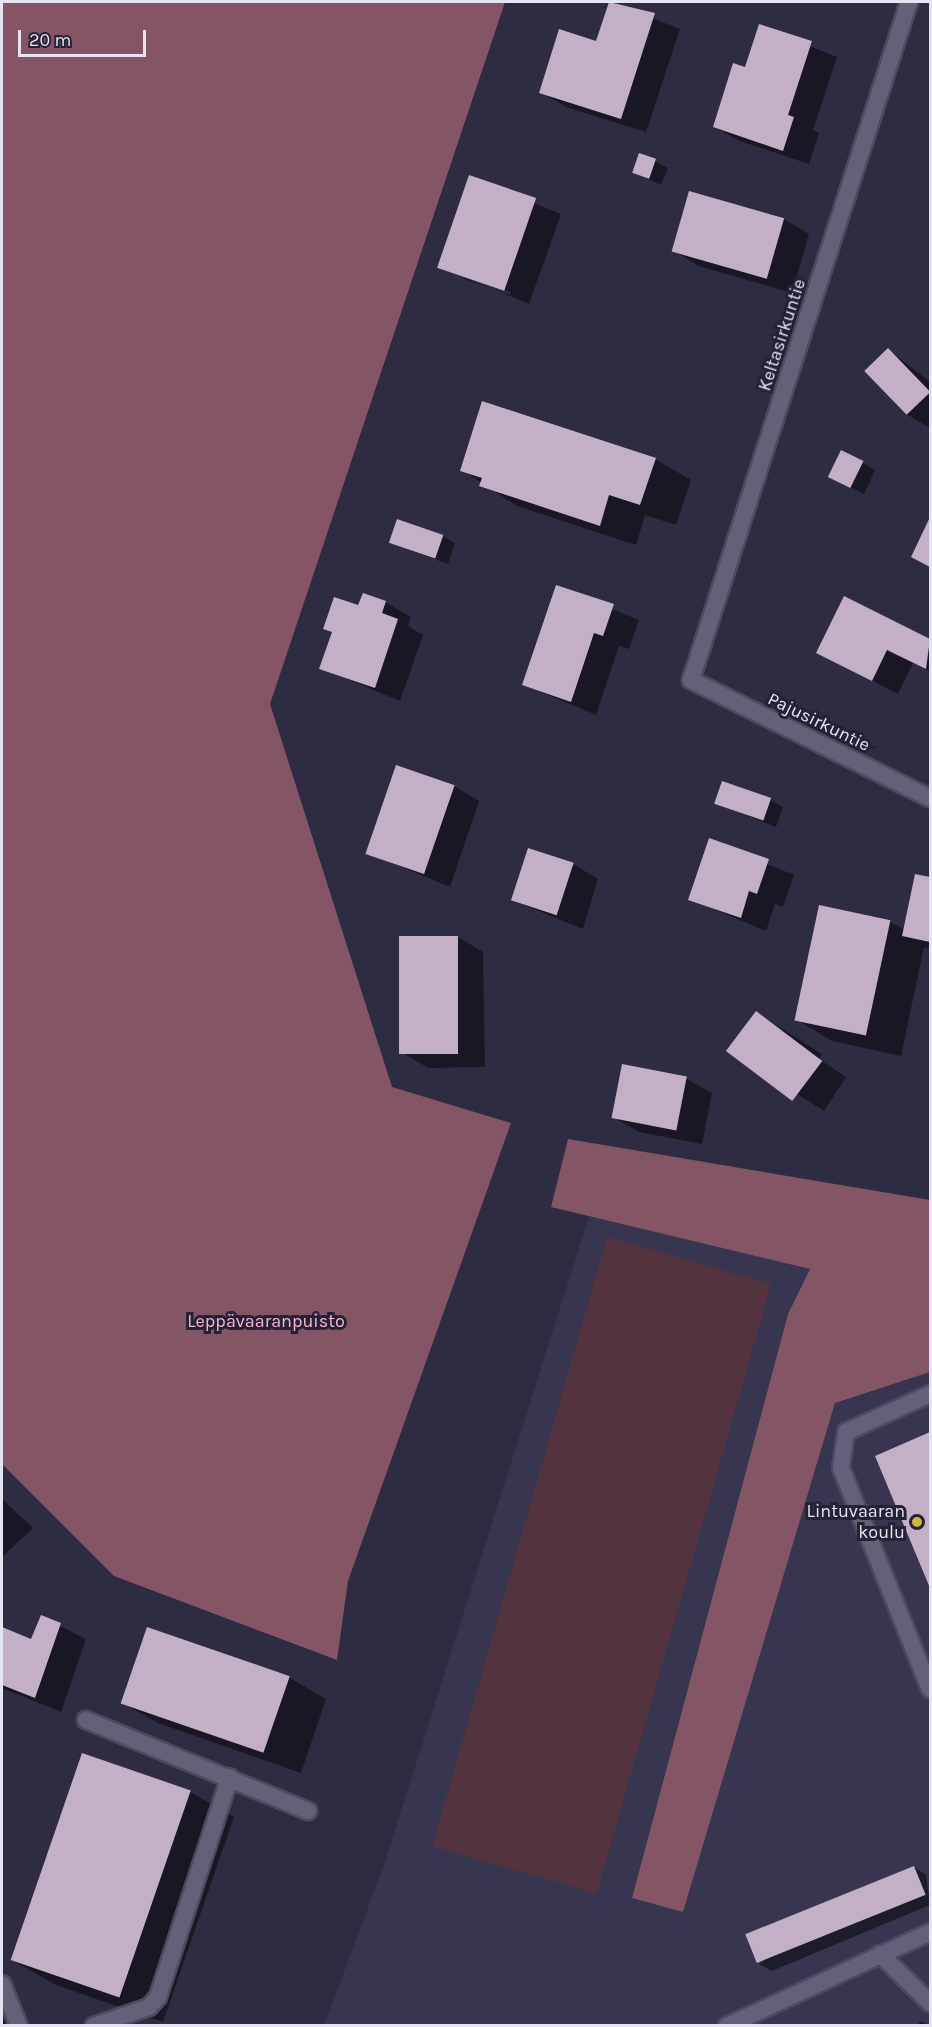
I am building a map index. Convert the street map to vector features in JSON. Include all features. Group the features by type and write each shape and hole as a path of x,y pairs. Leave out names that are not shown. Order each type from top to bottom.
{"street":[{"name":"Keltasirkuntie","path":"691,680 909,2"},
{"name":"Pajusirkuntie","path":"691,680 930,798"},
{"path":"930,1394 846,1432 841,1468 930,1689"},
{"path":"86,1720 230,1777 308,1811"},
{"path":"94,2025 122,2022 149,2007 158,1997 230,1777"},
{"path":"727,2025 930,1932"},
{"path":"880,1954 930,2003"},
{"path":"2,1984 20,2025"}],"shaded area":[{"path":"589,1216 811,1269 788,1314 632,1898 683,1911 835,1403 930,1372 930,2025 324,2026 386,1859"},
{"path":"607,1237 771,1284 597,1894 432,1846"}],"green space":[{"name":"Leppävaaranpuisto","path":"2,2 505,2 270,704 392,1087 511,1123 348,1581 337,1660 114,1576 2,1464"},
{"path":"568,1139 930,1200 930,1372 835,1403 683,1912 632,1898 788,1314 810,1269 551,1207"}],"building":[{"path":"609,2 655,13 621,119 539,93 559,29 596,41"},
{"path":"759,24 812,41 788,115 794,117 783,151 713,127 733,63 745,67"},
{"path":"639,153 656,159 649,179 632,173"},
{"path":"469,175 536,198 504,291 437,268"},
{"path":"689,191 784,218 767,279 672,252"},
{"path":"888,348 930,391 907,415 864,371"},
{"path":"482,401 656,458 640,505 609,495 600,526 479,486 482,478 460,471"},
{"path":"841,450 863,461 850,488 828,477"},
{"path":"930,517 930,567 911,557"},
{"path":"397,519 443,535 435,559 389,543"},
{"path":"556,585 614,604 603,636 594,633 571,702 522,685"},
{"path":"363,593 386,601 382,613 398,619 375,688 319,669 332,632 323,629 334,597 358,605"},
{"path":"844,596 930,639 926,669 887,650 872,681 816,653"},
{"path":"396,765 455,785 424,874 365,854"},
{"path":"722,781 771,798 763,821 714,804"},
{"path":"709,838 769,859 757,894 749,891 741,918 688,900"},
{"path":"528,848 574,863 557,915 511,900"},
{"path":"915,874 930,877 930,942 902,936"},
{"path":"819,905 890,920 866,1036 794,1020"},
{"path":"399,936 458,936 458,1054 399,1054"},
{"path":"756,1011 822,1061 792,1101 726,1051"},
{"path":"622,1064 687,1077 676,1131 612,1118"},
{"name":"Lintuvaaran koulu","path":"930,1432 930,1588 875,1456"},
{"path":"41,1615 61,1623 35,1698 2,1685 2,1627 31,1639"},
{"path":"147,1627 290,1676 263,1753 121,1704"},
{"path":"82,1753 191,1790 119,1998 11,1960"},
{"path":"914,1866 926,1895 757,1963 745,1934"}],"place":[{"name":"Lintuvaaran koulu","path":"917,1522"}]}
